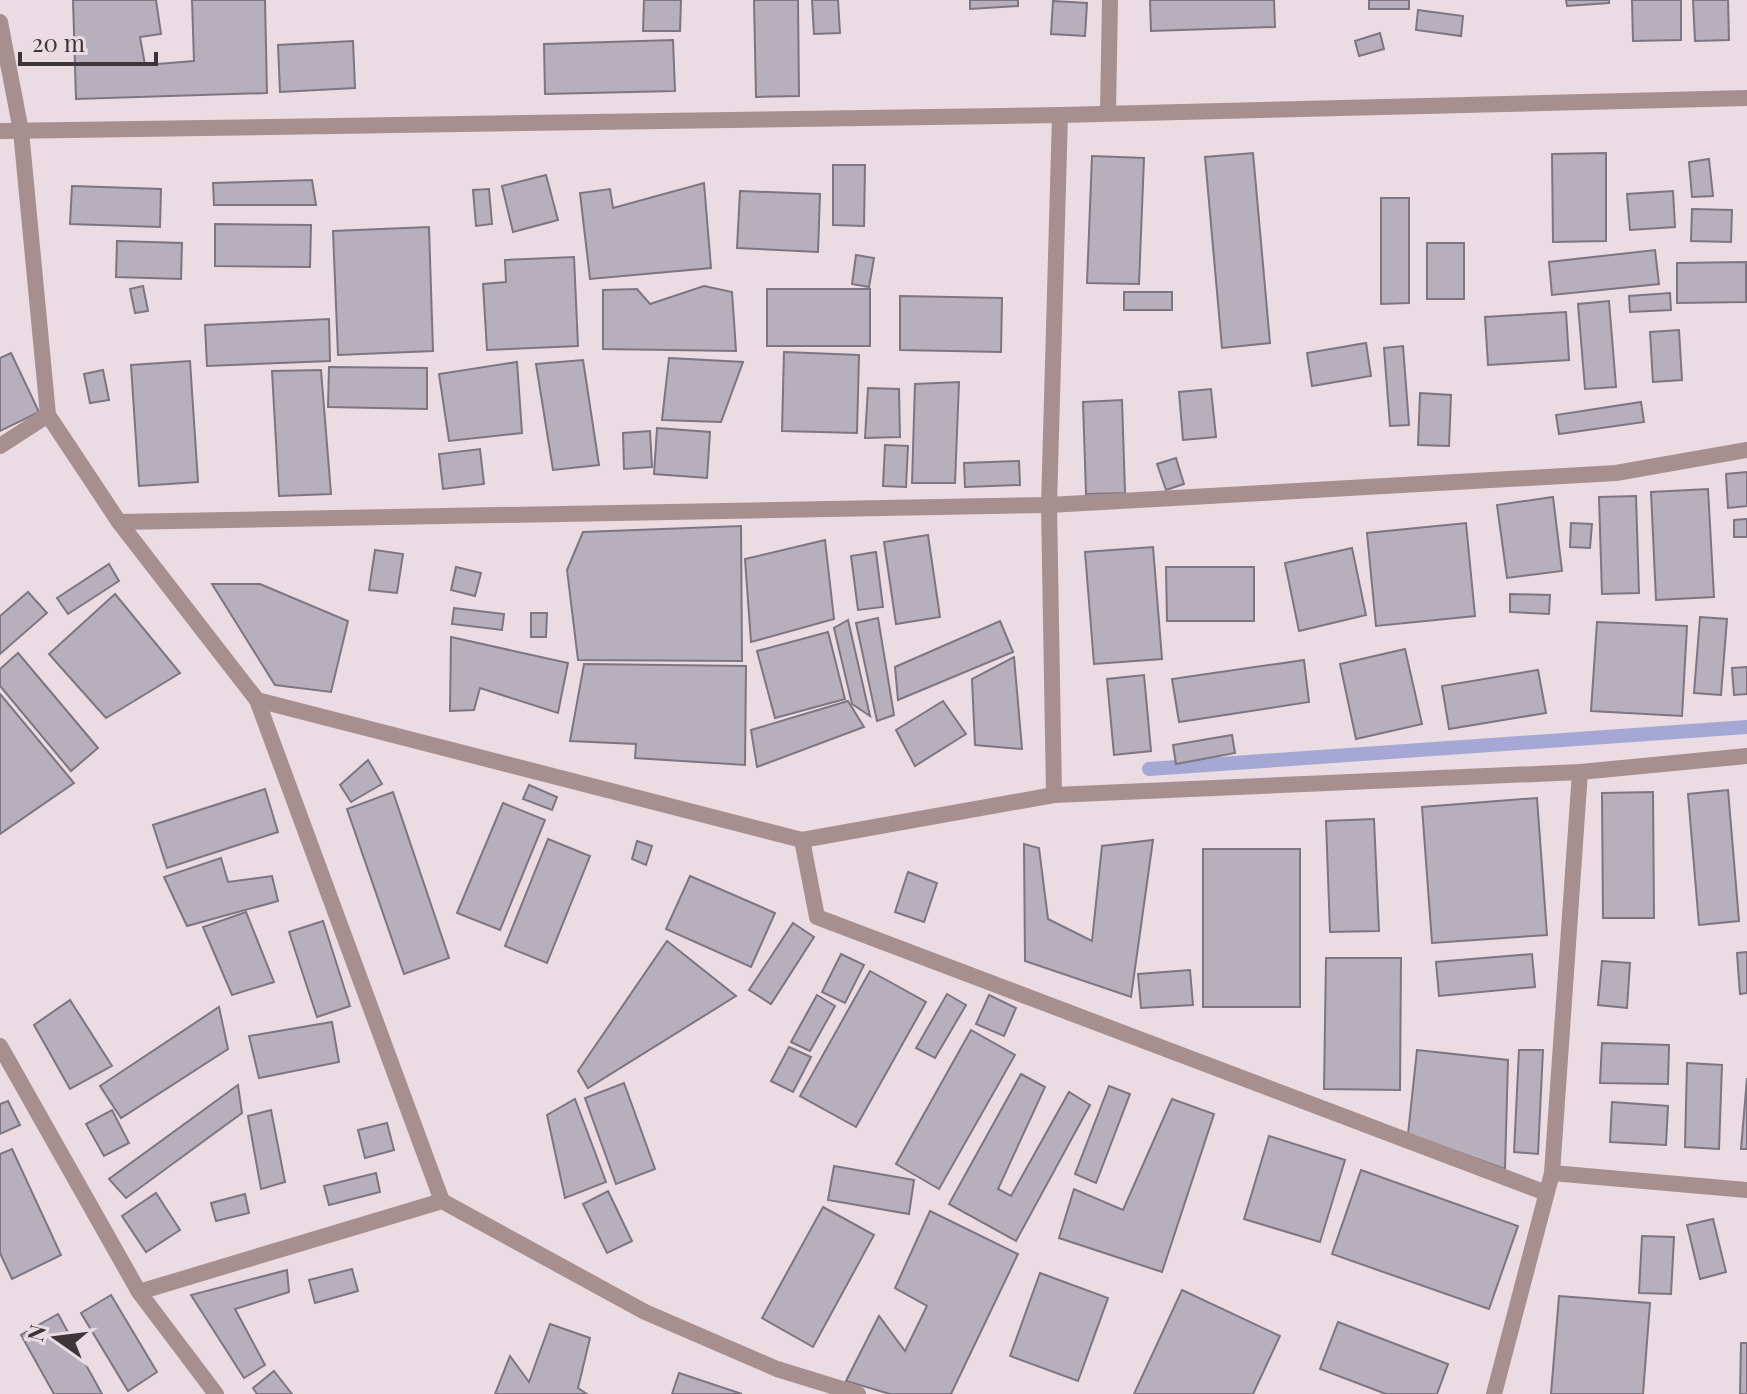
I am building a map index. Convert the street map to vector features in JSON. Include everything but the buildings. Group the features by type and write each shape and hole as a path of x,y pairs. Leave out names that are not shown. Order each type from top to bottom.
{"street":[{"path":"1108,113 1110,0"},
{"path":"0,22 21,131 48,415 119,522 257,700 442,1201 645,1312 777,1369 858,1394"},
{"path":"0,131 1060,115 1747,98"},
{"path":"1054,795 1049,505 1060,115"},
{"path":"0,446 48,415"},
{"path":"119,522 1049,505 1616,473 1747,450"},
{"path":"257,700 802,840 1054,795 1580,772 1747,756"},
{"path":"1494,1394 1552,1173 1580,772"},
{"path":"802,840 817,917 1546,1193"},
{"path":"0,1046 139,1292 216,1394"},
{"path":"1552,1173 1747,1190"},
{"path":"139,1292 442,1201"}],"waterway":[{"path":"1149,769 1747,727"}]}
